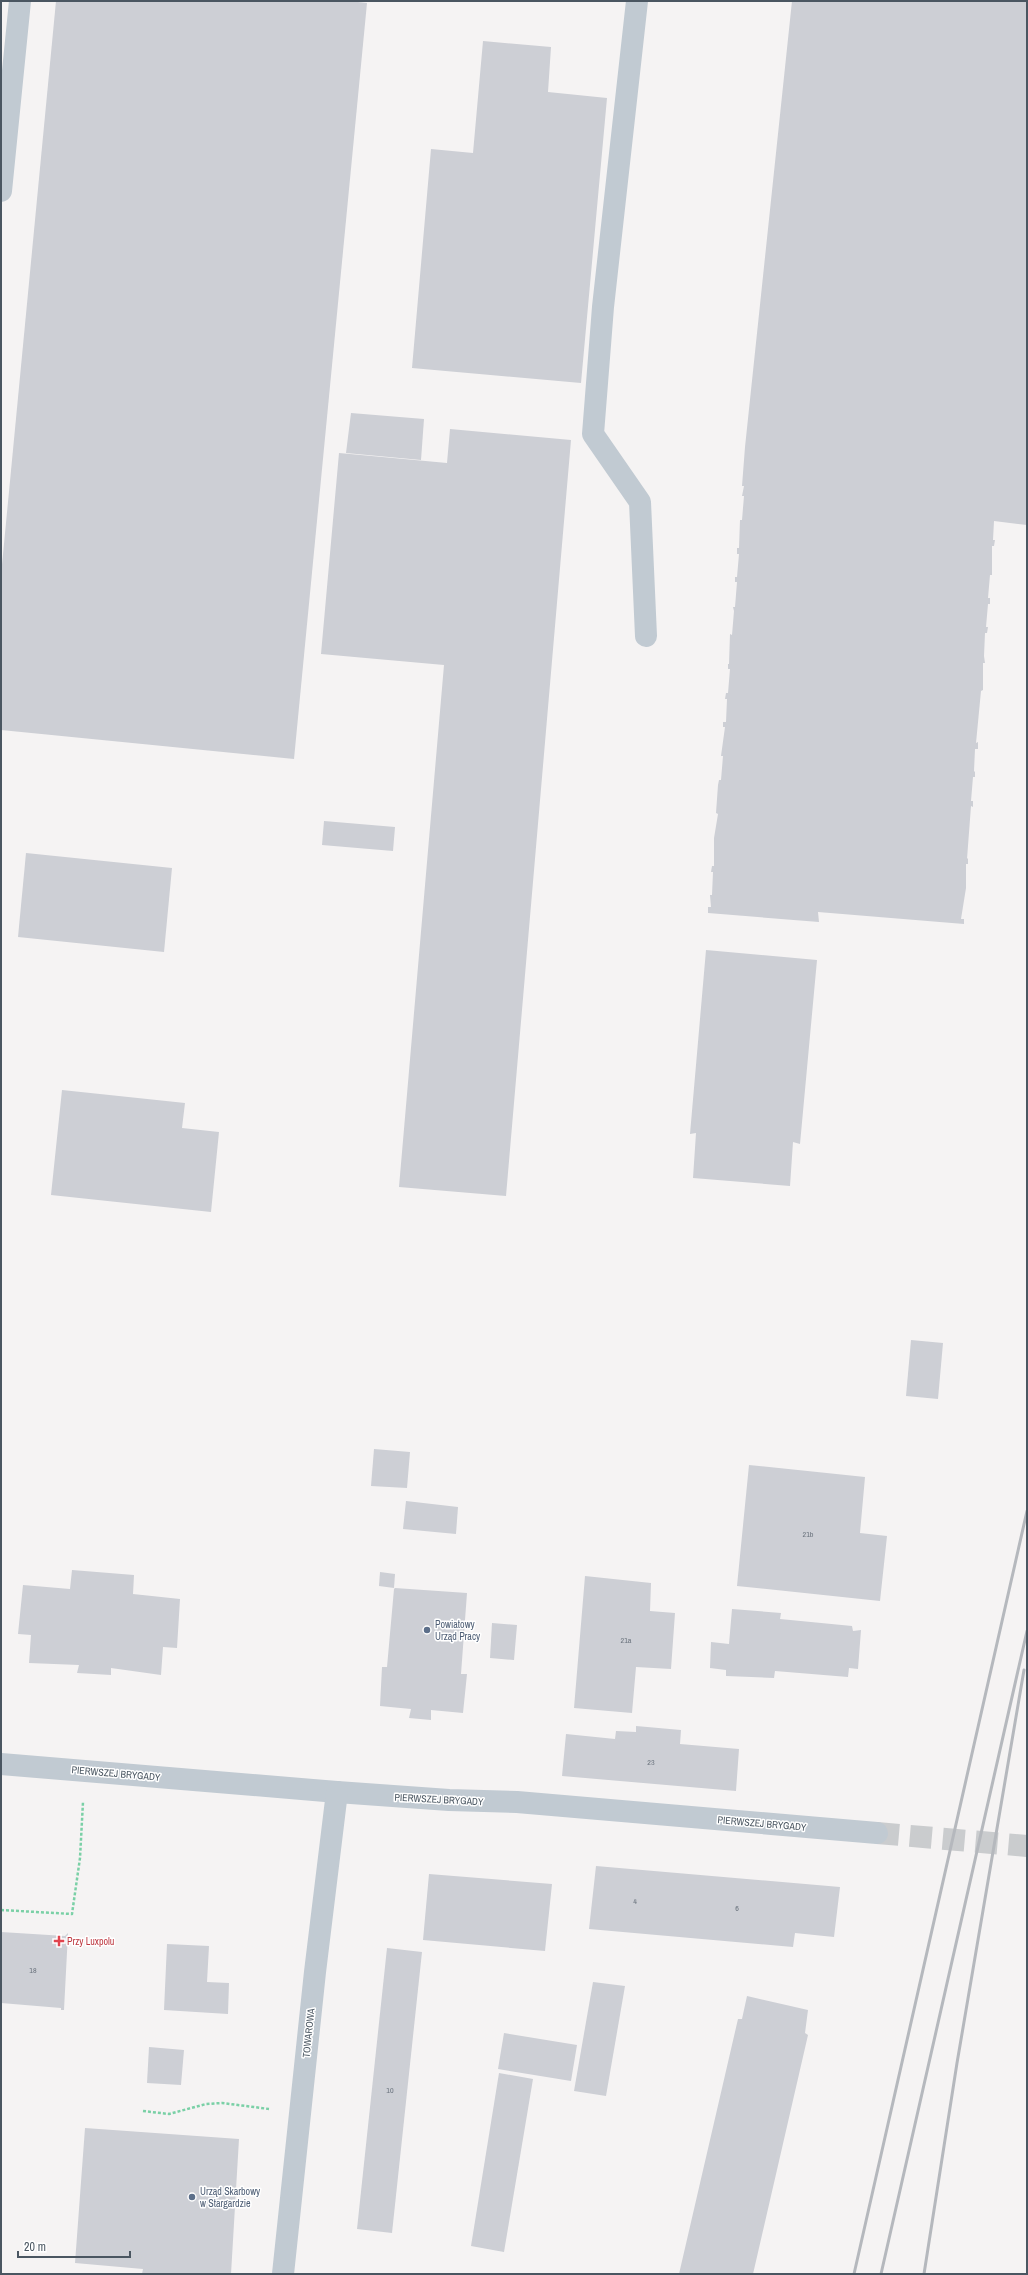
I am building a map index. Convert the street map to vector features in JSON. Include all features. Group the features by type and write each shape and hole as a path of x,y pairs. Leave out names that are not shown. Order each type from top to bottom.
{"street":[{"path":"1,191 20,1"},
{"path":"637,1 603,308 593,434 640,502 646,636"},
{"name":"PIERWSZEJ BRYGADY","path":"1,1764 337,1792 449,1800 517,1802 877,1833"},
{"name":"TOWAROWA","path":"284,2274 314,1980 337,1792"}],"path":[{"path":"1,1910 72,1914 80,1858 83,1802"},
{"path":"143,2111 169,2114 206,2104 222,2103 277,2111"}],"building":[{"path":"56,1 349,1 367,3 294,759 1,730 1,575"},
{"path":"792,1 1027,1 1027,525 994,521 993,540 995,540 994,546 992,546 992,575 990,575 988,598 990,598 990,604 988,604 986,627 988,627 987,633 985,633 983,690 981,691 976,743 978,742 978,749 975,749 975,777 973,777 971,801 973,801 973,807 971,806 967,859 968,858 968,864 966,864 966,888 961,919 964,919 964,924 818,912 819,922 708,913 708,907 711,907 710,895 712,895 713,872 711,872 712,866 714,866 714,838 718,814 716,813 718,785 719,780 721,780 723,756 721,756 725,727 723,727 723,722 726,722 727,699 725,699 726,693 728,693 730,634 732,635 733,607 735,607 737,582 735,582 735,577 737,577 739,554 737,554 737,548 739,548 740,520 742,520 744,496 742,496 744,486 742,486 745,447"},
{"path":"483,41 551,47 548,92 607,98 581,383 412,368 431,149 473,153"},
{"path":"351,413 424,419 421,460 346,453"},
{"path":"450,429 571,440 506,1196 399,1187 444,665 321,654 339,453 447,463"},
{"path":"324,821 395,827 393,851 322,845"},
{"path":"26,853 172,868 164,952 18,937"},
{"path":"706,950 817,960 800,1144 793,1142 790,1186 693,1178 696,1133 690,1134"},
{"path":"62,1090 185,1103 182,1128 219,1132 211,1212 51,1195"},
{"path":"911,1340 943,1343 938,1399 906,1396"},
{"path":"374,1449 410,1452 407,1488 371,1486"},
{"path":"749,1465 865,1477 860,1533 887,1536 880,1601 737,1586"},
{"path":"406,1501 458,1507 456,1534 403,1529"},
{"path":"72,1570 134,1575 133,1594 180,1599 177,1648 163,1647 161,1675 111,1668 111,1675 77,1673 79,1665 29,1663 31,1635 18,1634 23,1585 70,1589"},
{"path":"380,1572 395,1574 394,1588 379,1586"},
{"path":"585,1576 651,1583 650,1611 675,1613 671,1669 636,1667 632,1713 574,1708"},
{"name":"Powiatowy Urząd Pracy","path":"395,1588 467,1593 461,1674 467,1674 463,1713 431,1710 431,1720 409,1718 411,1709 380,1706 382,1667 387,1667"},
{"path":"732,1609 781,1613 780,1619 852,1626 853,1631 861,1630 858,1669 849,1668 848,1677 775,1671 774,1678 726,1676 726,1670 710,1668 711,1642 729,1644"},
{"path":"492,1623 517,1625 514,1660 490,1658"},
{"path":"636,1726 681,1730 680,1744 739,1749 736,1791 562,1776 566,1734 615,1739 616,1731 636,1732"},
{"path":"596,1866 840,1887 834,1937 795,1933 793,1947 589,1929"},
{"path":"429,1874 552,1884 545,1951 423,1940"},
{"path":"1,1932 65,1936 68,1933 64,2010 61,2010 61,2008 1,2003"},
{"path":"167,1944 209,1946 207,1982 229,1983 228,2014 164,2010"},
{"path":"387,1948 422,1952 392,2233 357,2229"},
{"path":"593,1982 625,1986 606,2096 574,2091"},
{"path":"747,1996 808,2010 805,2033 808,2035 753,2274 679,2274 738,2019 742,2019"},
{"path":"504,2033 577,2045 571,2081 498,2069"},
{"path":"149,2047 184,2050 181,2085 147,2083"},
{"path":"499,2073 533,2079 504,2252 471,2246"},
{"path":"85,2128 239,2139 231,2274 142,2274 143,2269 75,2263"}],"tunnel":[{"path":"877,1833 1027,1846"}],"railway":[{"path":"854,2274 1027,1511"},
{"path":"881,2274 1027,1631"},
{"path":"924,2274 957,2063 1024,1670"}],"place":[{"name":"Powiatowy Urząd Pracy","path":"427,1630"},
{"name":"Przy Luxpolu","path":"59,1941"},
{"name":"Urząd Skarbowy w Stargardzie","path":"192,2197"}]}
